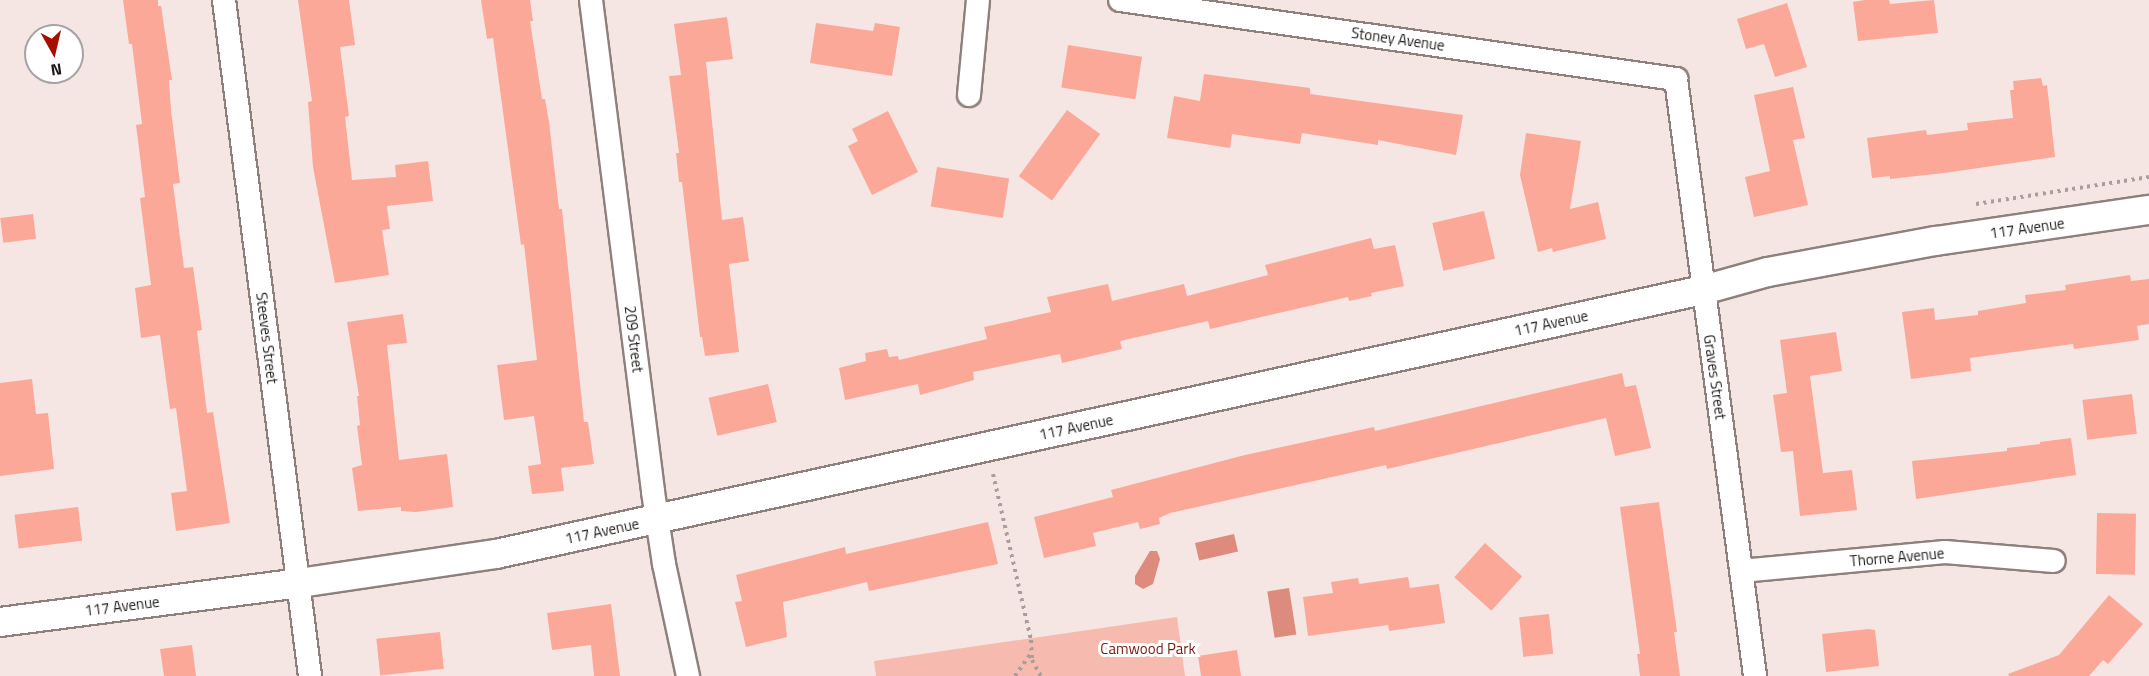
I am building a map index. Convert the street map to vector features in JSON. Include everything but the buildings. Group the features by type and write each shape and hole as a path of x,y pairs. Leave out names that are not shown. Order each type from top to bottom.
{"street":[{"name":"Steeves Street","path":"224,0 310,676"},
{"name":"209 Street","path":"591,0 663,564 688,676"},
{"path":"969,95 978,0"},
{"name":"Stoney Avenue","path":"1120,0 1676,79"},
{"name":"Graves Street","path":"1676,79 1755,676"},
{"name":"117 Avenue","path":"0,622 298,584 496,554 1703,290 1768,272 1864,254 2149,210"},
{"name":"Thorne Avenue","path":"1741,572 1946,552 2054,561"}],"path":[{"path":"993,474 1032,660 1041,676"},
{"path":"1015,676 1032,652"}],"green space":[{"name":"Camwood Park","path":"1177,617 1185,676 876,676 874,661"}],"shaded area":[{"path":"1234,534 1238,552 1199,561 1195,543"},
{"path":"1150,551 1157,551 1160,559 1153,584 1143,589 1135,584 1135,576"},
{"path":"1289,588 1296,634 1275,638 1267,591"}]}
